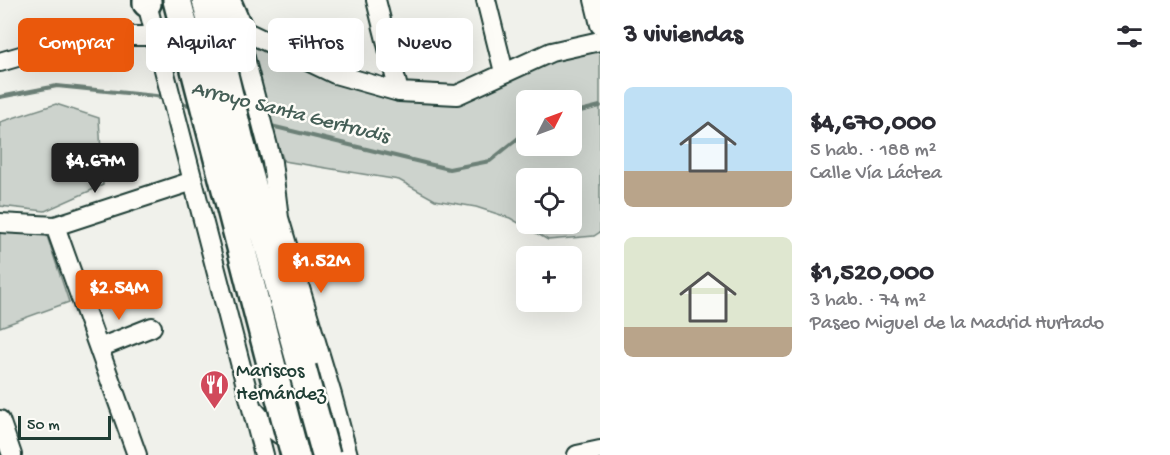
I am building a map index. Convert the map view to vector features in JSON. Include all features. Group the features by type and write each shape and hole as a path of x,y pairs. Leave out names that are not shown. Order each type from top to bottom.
{"highway":[{"path":"177,0 295,455"},
{"path":"206,0 242,93 302,368 326,455"},
{"path":"226,0 234,18"}],"street":[{"path":"231,0 236,18"},
{"path":"376,0 399,92"},
{"path":"486,0 504,72"},
{"path":"594,0 600,25"},
{"path":"147,1 151,18"},
{"path":"0,62 89,36 146,36"},
{"path":"256,37 334,74 399,92 457,95 551,52 600,41"},
{"path":"165,72 264,455"},
{"path":"241,72 242,93"},
{"path":"253,141 272,162 279,218 348,455"},
{"path":"0,223 55,225 193,181"},
{"path":"55,225 137,455"},
{"path":"99,348 152,327"},
{"path":"251,405 282,443 294,451 310,450 326,437 332,426 334,414 332,395"},
{"path":"0,420 12,455"},
{"path":"576,455 600,450"}],"shaded area":[{"path":"256,46 268,51 268,72 319,72 408,101 562,56 600,50 600,232 594,236 548,240 538,234 582,234 582,168 516,168 516,221 476,207 435,200 399,180 284,161 275,137 256,63"},
{"path":"56,104 99,118 103,185 45,211 0,206 0,122"},
{"path":"0,230 46,233 69,302 0,327"}],"waterway":[{"name":"Arroyo Santa Gertrudis","path":"0,97 57,86 167,99"},
{"name":"Arroyo Santa Gertrudis","path":"177,102 193,106"},
{"name":"Arroyo Santa Gertrudis","path":"582,110 600,106"},
{"name":"Arroyo Santa Gertrudis","path":"267,125 449,169 490,161 516,140"}],"place":[{"name":"Mariscos Hernández","path":"215,410"}]}
